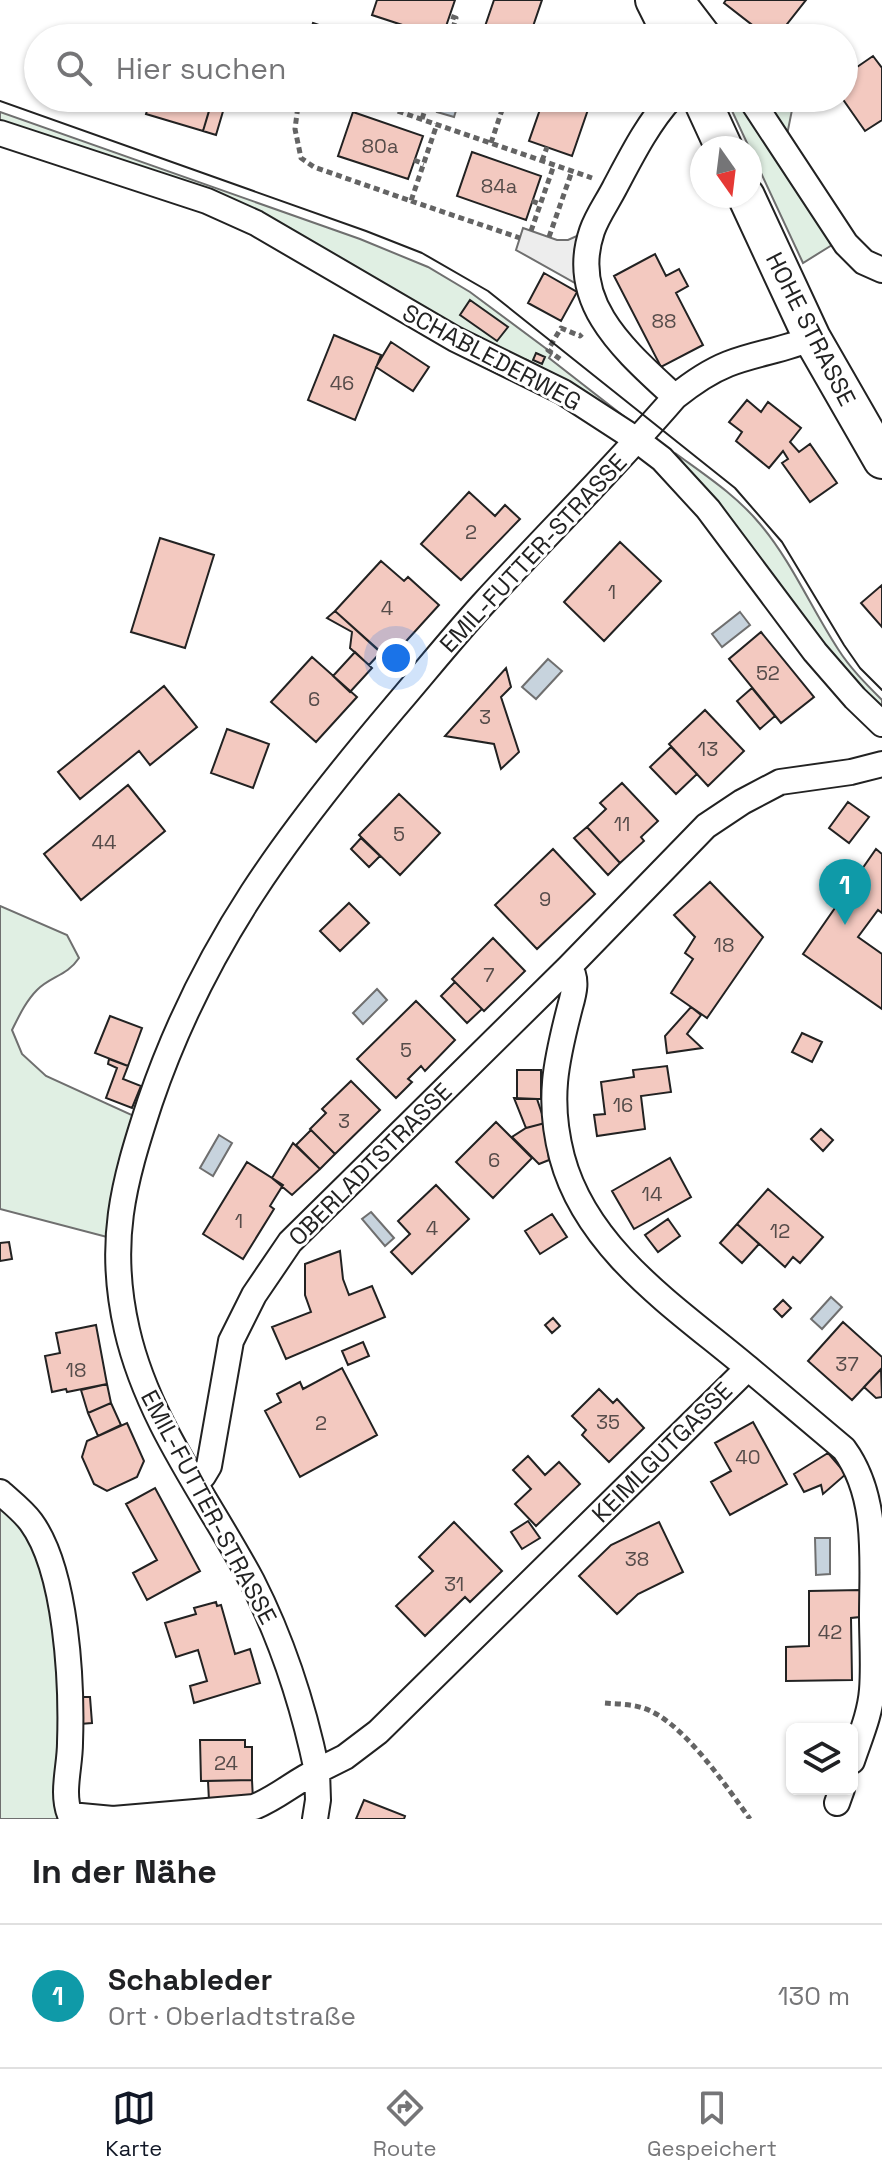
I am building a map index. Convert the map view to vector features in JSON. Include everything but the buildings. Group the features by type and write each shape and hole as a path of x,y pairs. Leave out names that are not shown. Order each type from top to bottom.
{"main road":[{"path":"654,0 666,24"},
{"path":"707,112 718,136"},
{"name":"HOHE STRASSE","path":"752,208 812,338 882,460"}],"street":[{"path":"682,0 700,24"},
{"path":"661,112 636,149 592,230 587,268 599,315 613,337 675,397"},
{"path":"759,112 846,244 864,262 882,270"},
{"name":"SCHABLEDERWEG","path":"0,133 207,201 256,223 455,339 563,392 637,440 662,459 708,509 815,652 882,724"},
{"name":"EMIL-FUTTER-STRASSE","path":"317,1771 295,1682 277,1635 251,1581 150,1401 136,1362 120,1292 116,1249 125,1184 167,1052 230,924 262,875 321,794 481,606 675,397 695,381 727,364 788,349 812,338"},
{"name":"OBERLADTSTRASSE","path":"195,1482 209,1466 231,1341 254,1295 290,1242 569,967 706,826 780,782 851,772 882,764"},
{"path":"569,967 574,973 575,986 557,1051 553,1087 562,1158 574,1188 591,1221 620,1258 748,1368"},
{"name":"KEIMLGUTGASSE","path":"317,1771 345,1757 378,1732 748,1368 844,1449 856,1464 864,1486 872,1539 872,1688 858,1743"},
{"path":"0,1492 30,1520 44,1543 55,1576 68,1682 70,1753 65,1803 70,1815 113,1819 254,1807 273,1799 287,1786 317,1771 315,1819"}],"path":[{"path":"450,16 456,18 454,24"},
{"path":"297,112 295,129 301,158 314,167 520,238"},
{"path":"401,112 572,171 614,189"},
{"path":"422,119 424,112"},
{"path":"491,143 501,112"},
{"path":"411,201 437,124"},
{"path":"542,161 547,147"},
{"path":"414,160 424,164"},
{"path":"531,231 554,165"},
{"path":"549,237 572,171"},
{"path":"532,201 540,204"},
{"path":"560,359 548,350 561,328 580,336"},
{"path":"605,1703 644,1708 675,1727 712,1768 750,1819"}],"green space":[{"path":"0,112 360,239 428,267 470,292 552,353 549,358 626,418 626,422 560,378 527,360 486,346 365,275 0,125"},
{"path":"733,112 746,112 762,136 744,136"},
{"path":"772,112 792,112 787,135"},
{"path":"762,137 832,245 803,263 762,175"},
{"path":"675,453 709,477 760,524 782,554 843,656 882,700 882,710 801,616"},
{"path":"0,906 67,935 79,958 69,969 37,990 23,1009 12,1030 22,1054 46,1076 134,1116 112,1203 107,1237 0,1209"},
{"path":"0,1501 39,1541 56,1605 61,1819 0,1819"}],"shaded area":[{"path":"437,112 456,112 454,117"},
{"path":"523,228 557,240 568,240 579,235 575,283 516,250"},
{"path":"740,612 750,625 722,647 712,634"},
{"path":"548,659 562,671 536,699 522,687"},
{"path":"377,989 387,1000 363,1024 353,1013"},
{"path":"219,1135 232,1143 213,1176 200,1168"},
{"path":"371,1212 394,1238 385,1246 362,1219"},
{"path":"831,1297 842,1307 822,1329 811,1319"},
{"path":"815,1538 830,1538 830,1574 816,1575"}],"tram line":[{"path":"0,101 24,110"},
{"path":"31,112 366,231 422,253 488,291 735,488 782,542 844,645 860,668 882,690"}],"place":[{"name":"Schableder","path":"845,925"}]}
